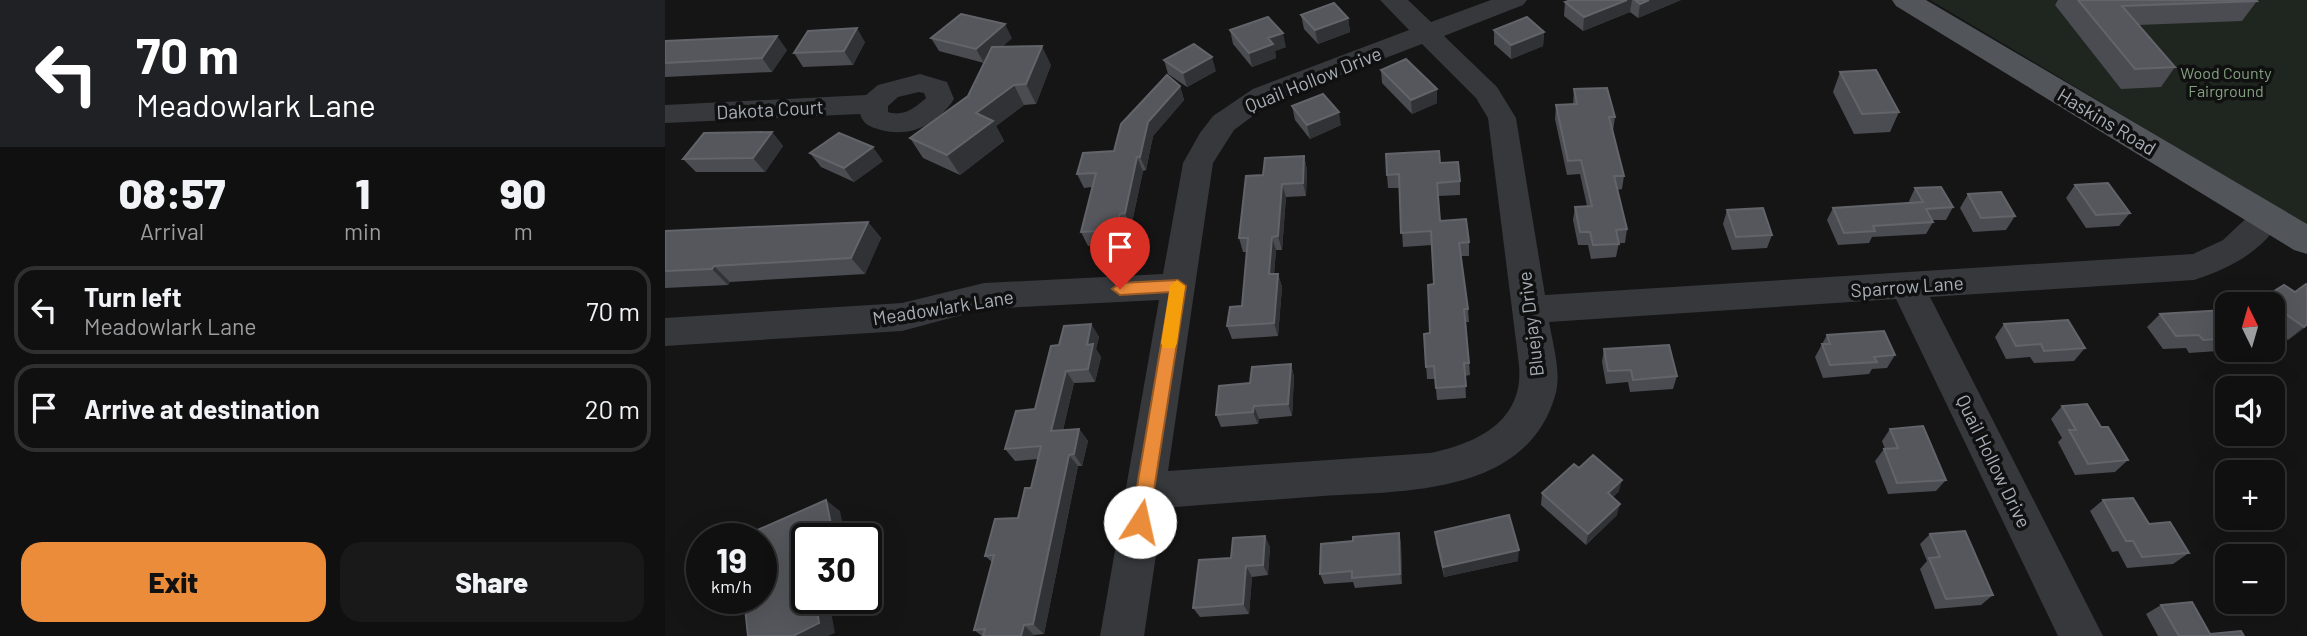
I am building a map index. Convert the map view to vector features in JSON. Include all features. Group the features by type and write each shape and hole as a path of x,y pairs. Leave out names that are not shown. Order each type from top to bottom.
{"main road":[{"name":"Haskins Road","path":"1906,0 2307,241"}],"street":[{"name":"Bluejay Drive","path":"1145,491 1430,471 1470,461 1505,440 1519,427 1536,396 1539,380 1502,118 1487,93 1393,0"},
{"name":"Quail Hollow Drive","path":"1122,636 1198,163 1210,136 1231,113 1263,95 1514,0"},
{"name":"Dakota Court","path":"665,114 874,104"},
{"name":"Sparrow Lane","path":"1530,310 2194,267 2241,247 2267,217"},
{"name":"Meadowlark Lane","path":"665,332 902,317 984,296 1178,286"},
{"name":"Quail Hollow Drive","path":"1907,286 2081,636"}],"green space":[{"name":"Wood County Fairground","path":"1930,0 2307,0 2307,225"}],"building":[{"path":"1627,0 1584,17 1565,2"},
{"path":"2078,0 2257,1 2122,6 2175,67 2135,69"},
{"path":"1334,3 1348,18 1315,30 1301,15"},
{"path":"961,14 1005,24 976,49 931,38"},
{"path":"1268,17 1283,33 1268,38 1273,44 1249,53 1230,30"},
{"path":"1527,17 1544,32 1511,45 1494,30"},
{"path":"857,28 844,51 794,53 808,31"},
{"path":"777,36 762,58 665,63 665,41"},
{"path":"1194,44 1212,57 1183,73 1164,60"},
{"path":"1042,46 1026,84 1014,85 976,113 993,121 947,155 910,138 968,96 992,47"},
{"path":"1406,59 1437,89 1411,100 1381,70"},
{"path":"1876,70 1899,112 1862,114 1840,72"},
{"path":"1167,75 1180,86 1148,122 1125,213 1120,214 1116,230 1081,232 1096,173 1077,174 1083,153 1114,151 1121,124"},
{"path":"1607,88 1615,117 1609,117 1624,176 1614,176 1627,229 1616,230 1619,244 1593,245 1590,232 1580,232 1575,207 1592,206 1581,160 1568,161 1556,105 1577,104 1574,89"},
{"path":"1323,94 1339,112 1307,125 1292,106"},
{"path":"772,132 753,158 683,159 704,133"},
{"path":"839,133 873,147 844,168 810,153"},
{"path":"1439,151 1440,163 1458,162 1460,181 1437,183 1440,221 1466,219 1469,242 1459,243 1468,309 1464,309 1469,363 1464,363 1466,386 1436,388 1434,366 1426,367 1424,334 1430,333 1428,285 1434,284 1431,231 1401,233 1399,174 1387,175 1386,154"},
{"path":"1304,156 1303,183 1282,184 1278,236 1272,237 1269,274 1278,274 1274,323 1227,326 1230,307 1242,306 1248,238 1239,238 1246,176 1263,175 1265,158"},
{"path":"2108,183 2130,213 2096,215 2075,185"},
{"path":"1941,187 1953,207 1926,209 1933,222 1873,226 1875,231 1844,233 1833,208 1923,202 1915,188"},
{"path":"2001,192 2015,216 1981,218 1968,194"},
{"path":"1763,208 1772,235 1736,237 1727,210"},
{"path":"868,222 851,258 665,271 665,231"},
{"path":"2284,285 2295,292 2307,285 2307,324 2304,327 2285,314 2285,292 2273,292"},
{"path":"2215,311 2215,339 2203,340 2199,335 2176,336 2160,314"},
{"path":"2068,320 2085,348 2044,351 2041,344 2016,346 2004,324"},
{"path":"1091,324 1087,345 1093,344 1088,369 1066,371 1051,431 1079,429 1074,454 1069,455 1033,624 1024,625 1021,636 983,636 985,629 974,630 994,555 985,556 995,519 1018,518 1025,488 1031,488 1041,446 1005,449 1016,411 1035,409 1051,346 1059,345 1064,326"},
{"path":"1884,331 1895,355 1874,357 1877,362 1830,365 1822,344 1830,344 1827,335"},
{"path":"1669,345 1677,376 1633,380 1631,370 1608,371 1604,349"},
{"path":"1291,364 1288,404 1254,406 1253,412 1216,415 1219,386 1250,383 1252,367"},
{"path":"2087,404 2101,427 2108,427 2128,460 2088,464 2069,430 2076,430 2062,406"},
{"path":"1923,426 1946,480 1897,483 1884,449 1898,448 1890,429"},
{"path":"1593,455 1622,480 1608,493 1620,504 1588,534 1542,493 1574,464 1579,468"},
{"path":"2133,498 2149,524 2170,522 2189,553 2142,557 2133,541 2126,541 2103,500"},
{"path":"826,500 831,523 791,523 791,614 818,614 819,623 793,636 748,636 746,614 777,614 777,523 774,523"},
{"path":"1509,515 1519,550 1443,567 1435,532"},
{"path":"1965,531 1993,595 1946,599 1929,558 1940,557 1930,534"},
{"path":"1399,533 1400,574 1352,578 1352,571 1320,574 1321,544 1353,541 1353,537"},
{"path":"1265,536 1263,565 1246,566 1243,604 1193,608 1199,560 1231,558 1233,538"},
{"path":"2192,602 2210,634 2241,631 2244,636 2179,636 2161,605"}],"slow traffic":[{"path":"1169,343 1177,286"}],"route":[{"path":"1120,289 1178,286 1140,522"}]}
